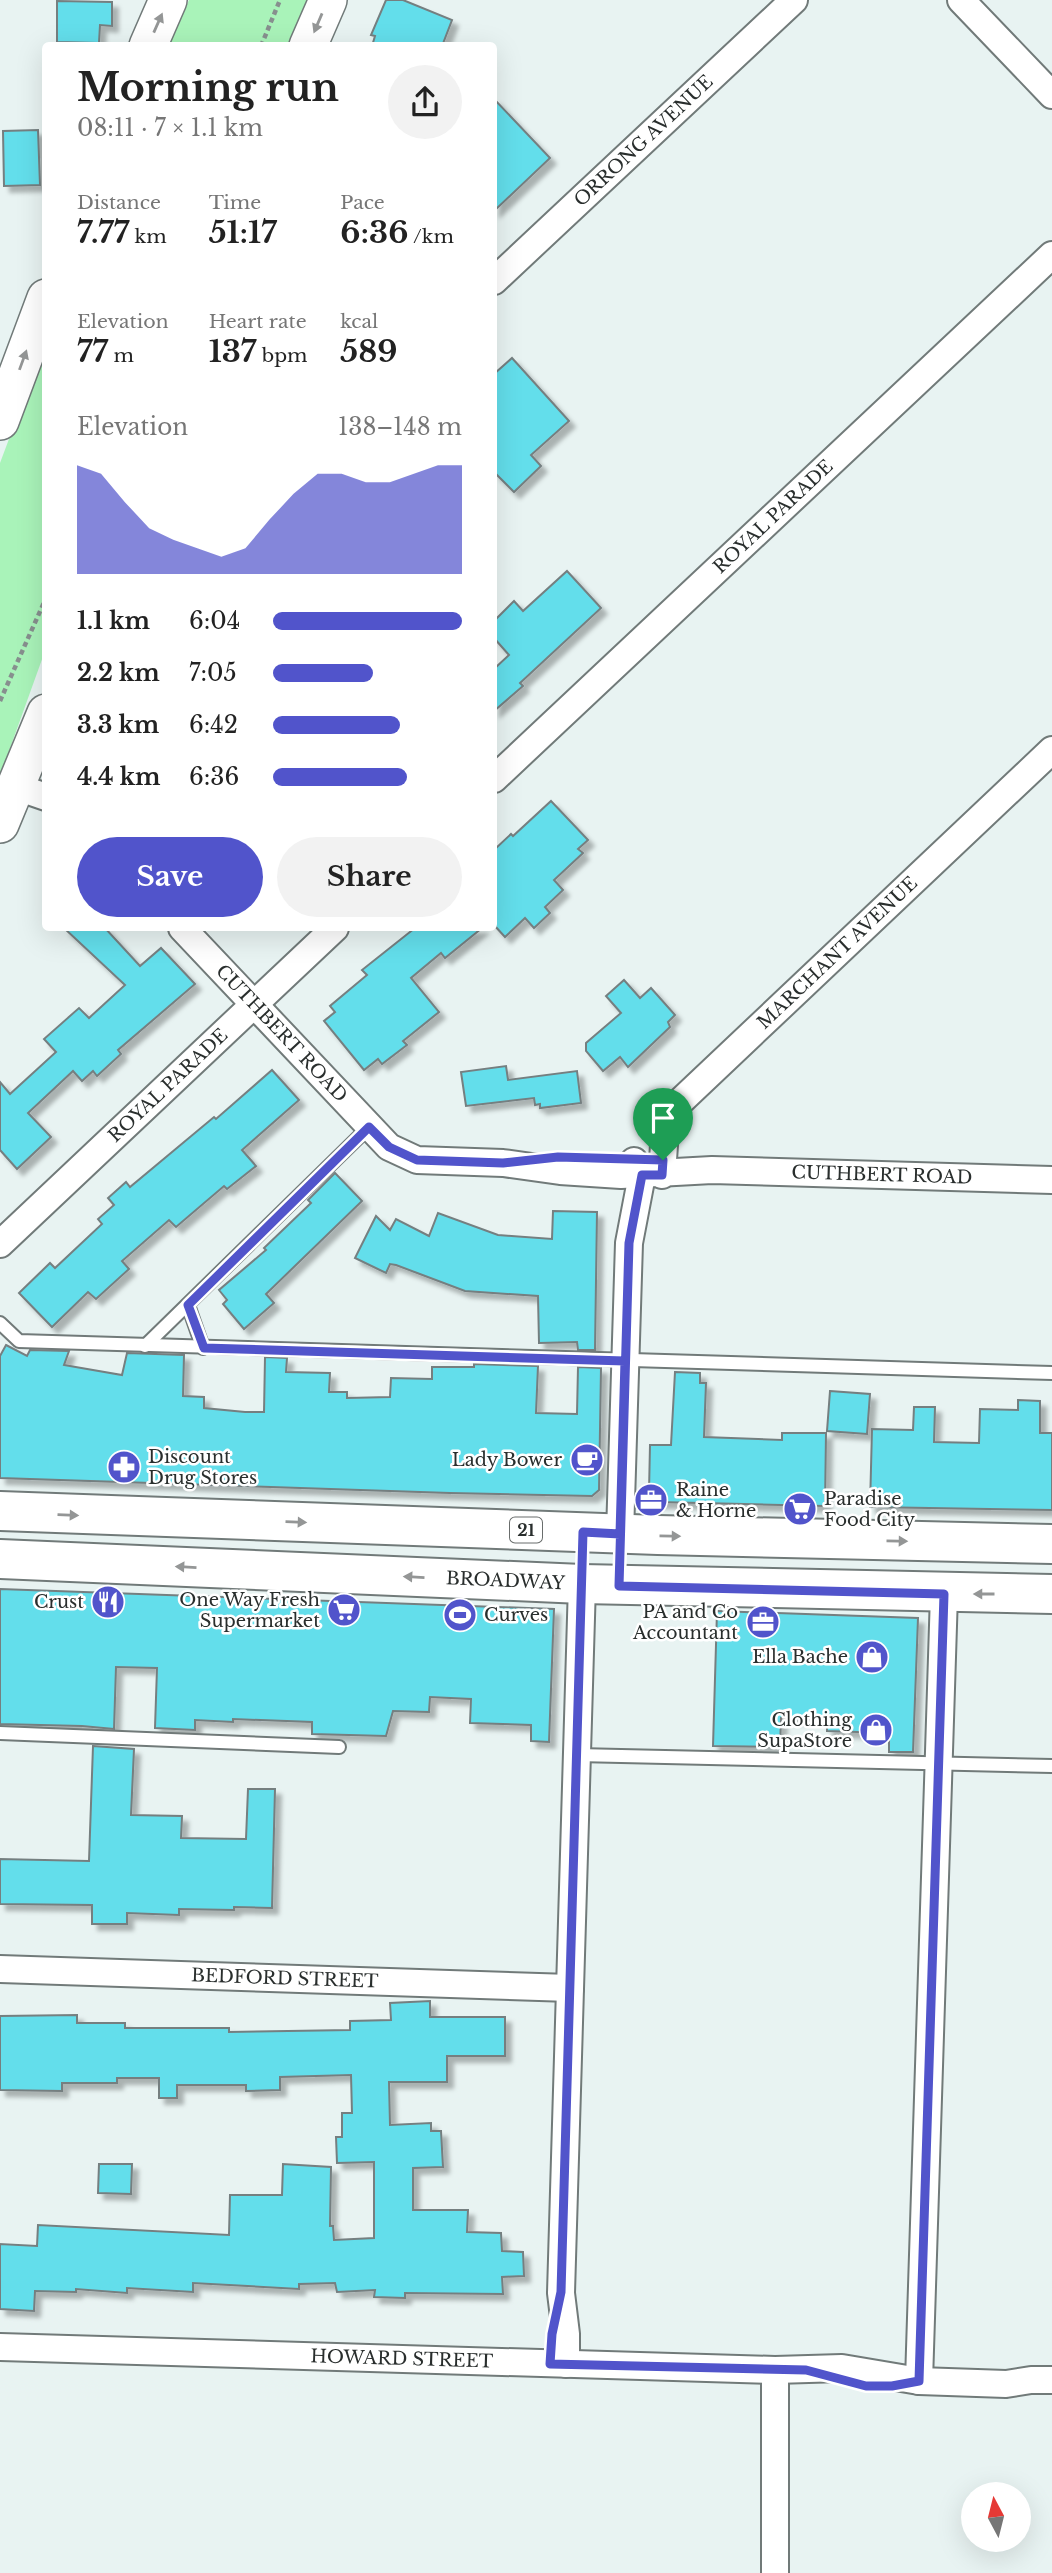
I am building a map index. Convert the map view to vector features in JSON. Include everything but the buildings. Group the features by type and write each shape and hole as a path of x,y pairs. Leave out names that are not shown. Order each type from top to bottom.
{"main road":[{"path":"150,42 168,0"},
{"path":"310,42 328,0"},
{"path":"0,421 42,309"},
{"path":"0,824 31,792 42,734"},
{"path":"11,1512 11,1560"},
{"name":"21","path":"11,1512 620,1534 1052,1544"},
{"path":"583,1532 601,1585"},
{"path":"601,1585 620,1534"},
{"name":"BROADWAY","path":"11,1560 601,1585 944,1594 1052,1594"}],"street":[{"name":"ORRONG AVENUE","path":"497,278 794,0"},
{"path":"961,0 1052,95"},
{"name":"ROYAL PARADE","path":"497,776 1052,255"},
{"name":"MARCHANT AVENUE","path":"620,1534 629,1243 644,1169 666,1115 1052,750"},
{"name":"CUTHBERT ROAD","path":"185,931 389,1147 417,1160 503,1163 558,1157 644,1169 1052,1180"},
{"name":"ROYAL PARADE","path":"0,1244 332,931"},
{"path":"558,2364 552,2334 561,2292 577,1755 601,1585"},
{"path":"919,2381 944,1594"},
{"name":"BEDFORD STREET","path":"0,1969 570,1988"},
{"name":"HOWARD STREET","path":"0,2347 806,2370 866,2386 892,2386 919,2381 1006,2384 1052,2380"},
{"path":"775,2370 775,2573"},
{"name":"HOWARD STREET","path":"1006,2384 1031,2392 1052,2393"}],"lane":[{"path":"145,1346 369,1127"},
{"path":"188,1305 204,1348"},
{"path":"0,1323 19,1341 1052,1373"},
{"path":"0,1733 339,1746"},
{"path":"577,1755 1052,1766"}],"path":[{"path":"263,42 280,0"},
{"path":"0,701 42,607"}],"green space":[{"path":"189,0 318,0 299,42 170,42"},
{"path":"42,351 42,659 0,776 0,463"}],"place":[{"name":"Lady Bower","path":"587,1460"},
{"name":"Discount Drug Stores","path":"124,1467"},
{"name":"Raine & Horne","path":"651,1500"},
{"name":"Paradise Food City","path":"800,1509"},
{"name":"Crust","path":"108,1602"},
{"name":"One Way Fresh Supermarket","path":"344,1610"},
{"name":"Curves","path":"460,1615"},
{"name":"PA and Co Accountant","path":"763,1622"},
{"name":"Ella Bache","path":"872,1657"},
{"name":"Clothing SupaStore","path":"876,1730"}],"route":[{"path":"369,1127 389,1147 417,1160 503,1163 558,1157 608,1157 663,1160 662,1175 642,1175 629,1243 619,1586 944,1594 919,2381 892,2386 866,2386 806,2370 550,2364 552,2334 561,2292 583,1532 620,1534 625,1361 204,1348 188,1305 369,1127"}]}
